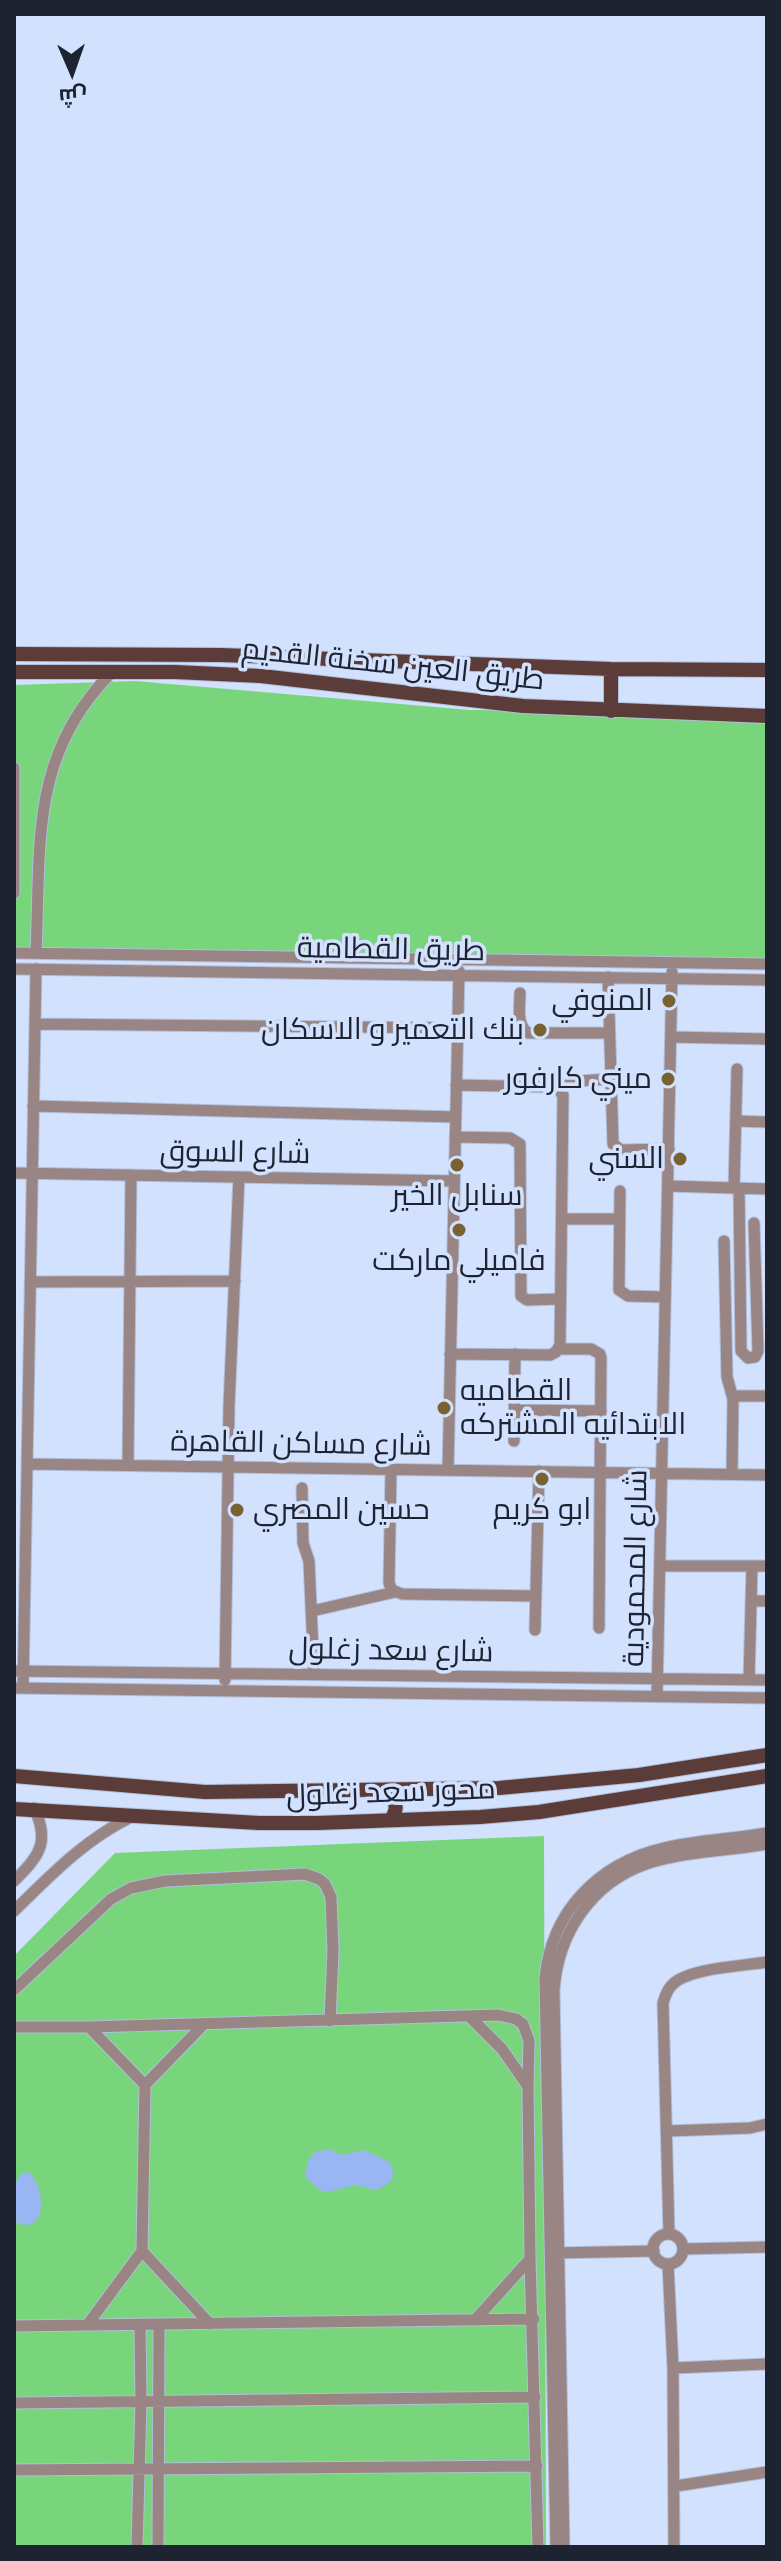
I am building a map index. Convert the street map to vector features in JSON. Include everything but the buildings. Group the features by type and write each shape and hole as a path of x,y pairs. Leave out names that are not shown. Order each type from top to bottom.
{"main road":[{"name":"طريق العين سخنة القديم","path":"14,654 221,655 611,669 767,670"},
{"path":"611,669 611,711"},
{"name":"طريق العين سخنة القديم","path":"14,672 175,672 261,676 474,702 611,711 767,716"},
{"name":"محور سعد زغلول","path":"14,1776 205,1792 499,1788 639,1775 767,1755"},
{"name":"محور سعد زغلول","path":"21,1811 259,1823 390,1820 539,1812 767,1776"},
{"path":"383,1791 391,1795 396,1803 390,1820"}],"street":[{"path":"36,953 43,808 48,780 69,727 84,703 112,672"},
{"path":"14,768 14,893"},
{"name":"طريق القطامية","path":"14,953 767,964"},
{"path":"448,1470 459,960"},
{"name":"شارع المحمودية","path":"657,1695 672,963"},
{"name":"طريق القطامية","path":"14,969 767,980"},
{"path":"18,1688 27,1464 36,969"},
{"path":"608,977 613,1144 621,1150 669,1149"},
{"path":"520,993 520,1023 524,1032 609,1033"},
{"path":"36,1024 458,1028"},
{"path":"671,1037 767,1039"},
{"path":"737,1069 736,1188 741,1351 748,1358 755,1357 758,1351 754,1223"},
{"path":"456,1085 558,1089 578,1081 610,1079"},
{"path":"558,1089 564,1099 558,1349"},
{"path":"33,1106 456,1117"},
{"path":"736,1121 767,1122"},
{"path":"455,1137 510,1138 520,1144 521,1296 527,1300 560,1299"},
{"name":"شارع السوق","path":"14,1173 454,1181"},
{"path":"128,1465 131,1175"},
{"path":"225,1689 229,1406 239,1177"},
{"path":"668,1186 767,1189"},
{"path":"620,1191 620,1293 665,1297"},
{"path":"562,1219 619,1219"},
{"path":"724,1241 727,1377 733,1396 732,1474"},
{"path":"30,1282 235,1281"},
{"path":"740,1287 754,1288"},
{"path":"450,1354 550,1355 558,1349 591,1349 600,1354 599,1628"},
{"path":"514,1441 515,1354"},
{"path":"733,1396 767,1396"},
{"path":"515,1410 601,1411"},
{"name":"شارع مساكن القاهرة","path":"27,1464 767,1475"},
{"path":"391,1469 389,1583 395,1592"},
{"path":"535,1630 539,1471"},
{"path":"302,1488 303,1543 309,1561 314,1673"},
{"path":"660,1566 767,1566"},
{"path":"749,1680 752,1566"},
{"path":"312,1611 395,1592 536,1596"},
{"path":"751,1601 767,1601"},
{"name":"شارع سعد زغلول","path":"19,1671 767,1680"},
{"name":"شارع سعد زغلول","path":"18,1688 767,1698"},
{"path":"14,1881 36,1859 42,1835 41,1823 21,1811"},
{"path":"14,1911 86,1843 109,1827 133,1816"},
{"path":"564,2547 546,1963 568,1909 603,1874 630,1859 665,1848 767,1833"},
{"path":"556,2547 554,1990 558,1962 567,1936 581,1912 610,1884 632,1870 663,1859 767,1844"},
{"path":"36,1859 55,1871"},
{"path":"14,1990 111,1899 131,1888 165,1881 305,1874 325,1884 331,1897 333,1951 330,2021"},
{"path":"669,2234 663,2003 666,1993 672,1984 690,1975 767,1962"},
{"path":"14,2027 507,2015 523,2024 529,2041 530,2259 538,2547"},
{"path":"470,2017 502,2049 528,2086"},
{"path":"88,2324 142,2251 145,2085 204,2024"},
{"path":"89,2027 145,2085"},
{"path":"668,2131 750,2128 767,2124"},
{"path":"669,2234 677,2237 684,2249 677,2261 668,2264 659,2261 654,2251 656,2240 669,2234"},
{"path":"684,2249 767,2247"},
{"path":"142,2251 210,2324"},
{"path":"554,2253 654,2251"},
{"path":"475,2320 530,2259"},
{"path":"668,2264 676,2486 674,2547"},
{"path":"14,2326 534,2319"},
{"path":"137,2547 140,2325"},
{"path":"158,2547 159,2325"},
{"path":"673,2368 767,2364"},
{"path":"14,2403 535,2397"},
{"path":"14,2470 537,2466"},
{"path":"676,2486 767,2472"}],"green space":[{"path":"135,681 470,710 611,711 767,718 767,963 14,948 14,685"},
{"path":"544,1836 546,2547 14,2547 14,1956 115,1853"}],"water":[{"path":"329,2149 342,2155 364,2150 384,2159 393,2170 392,2181 377,2190 355,2186 322,2191 305,2176 308,2161 315,2152"},
{"path":"24,2172 31,2174 36,2182 41,2201 38,2219 33,2224 25,2225 14,2221 13,2201 16,2182"}],"place":[{"name":"المنوفي","path":"669,1001"},
{"name":"بنك التعمير و الاسكان","path":"540,1030"},
{"name":"ميني كارفور","path":"668,1079"},
{"name":"السني","path":"680,1159"},
{"name":"سنابل الخير","path":"457,1165"},
{"name":"فاميلي ماركت","path":"459,1230"},
{"name":"القطاميه الابتدائيه المشتركه","path":"444,1408"},
{"name":"ابو كريم","path":"542,1479"},
{"name":"حسين المصري","path":"237,1510"}]}
